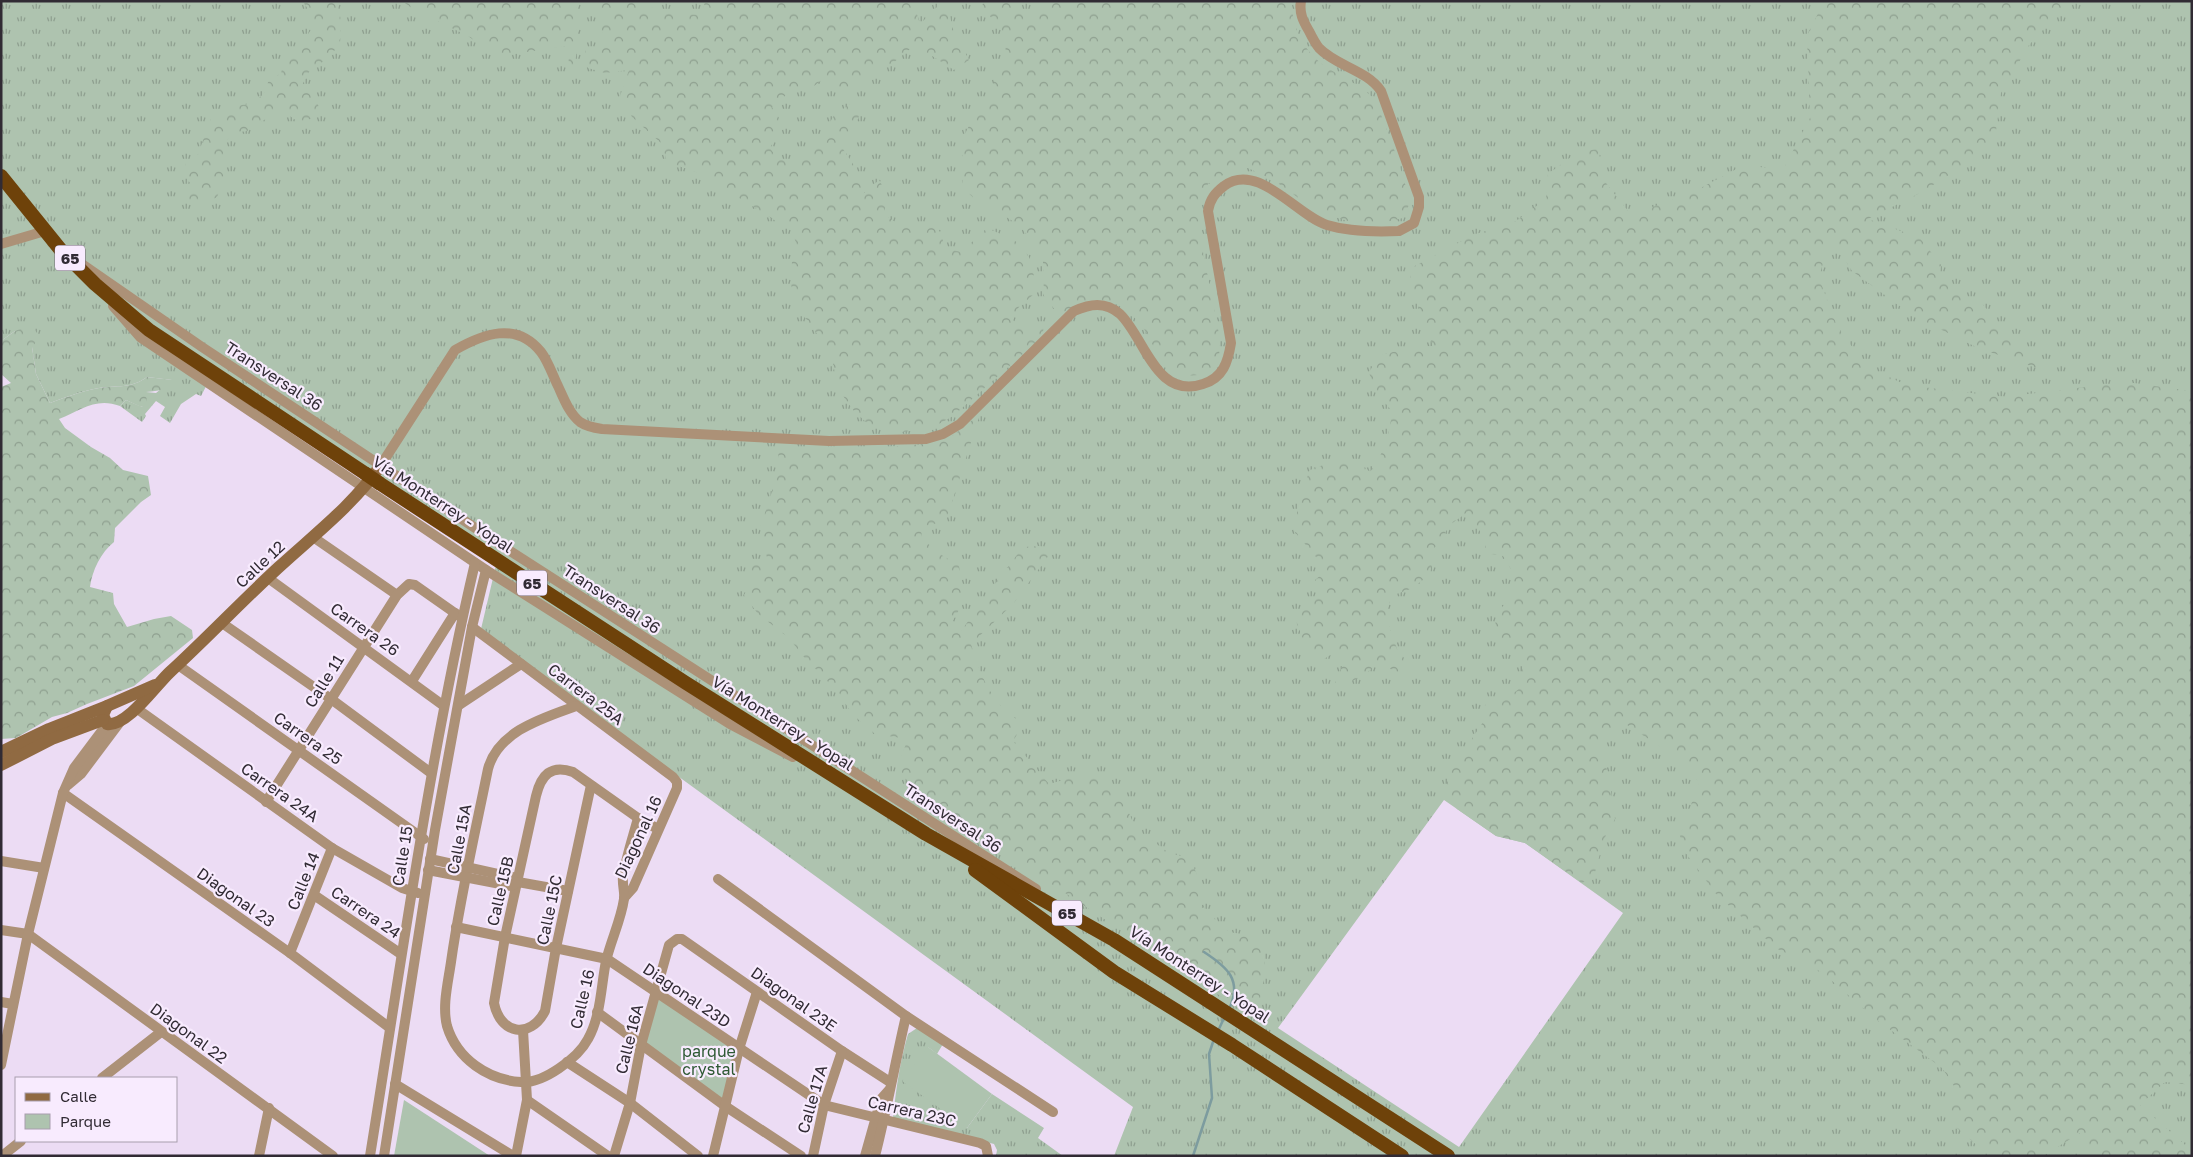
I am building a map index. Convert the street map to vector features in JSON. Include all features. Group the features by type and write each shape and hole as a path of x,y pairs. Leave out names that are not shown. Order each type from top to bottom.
{"highway":[{"name":"Vía Monterrey - Yopal","path":"1,176 48,235 80,269 150,330 379,483 678,678 926,834 1114,940 1448,1156"},
{"name":"Vía Monterrey - Yopal","path":"926,834 1114,972 1232,1045 1402,1156"}],"main road":[{"name":"Calle 12","path":"157,684 365,489 382,465"},
{"path":"1,752 50,729 157,684"},
{"path":"1,765 52,739 105,722 120,722 136,708 157,684"},
{"path":"105,722 104,711 107,706"}],"street":[{"path":"382,465 455,350 490,333 506,333 520,336 532,343 542,353 573,415 581,423 602,429 830,441 926,439 944,434 960,424 1074,311 1089,304 1105,305 1120,314 1160,373 1170,381 1182,386 1194,387 1209,382 1220,373 1228,362 1231,343 1208,211 1210,201 1222,188 1239,178 1254,180 1311,218 1327,225 1346,229 1400,231 1407,229 1417,217 1419,197 1381,90 1371,81 1318,48 1303,20 1301,1"},
{"path":"1,244 48,235"},
{"name":"Transversal 36","path":"48,235 99,277 155,316 653,644 1114,940"},
{"name":"65","path":"80,269 140,337 475,563 730,724 858,791"},
{"path":"313,537 397,595"},
{"name":"Calle 15","path":"370,1156 431,772 459,615 475,563"},
{"name":"Calle 15","path":"384,1156 433,842 472,627 486,570"},
{"name":"Carrera 26","path":"268,578 444,706"},
{"name":"Calle 11","path":"266,802 363,647 397,595 408,584 415,585 459,615"},
{"path":"412,681 459,615"},
{"path":"222,623 431,772"},
{"name":"Carrera 25A","path":"472,627 673,777 677,782 677,788"},
{"path":"459,705 521,664"},
{"name":"Carrera 25","path":"178,665 420,837 433,842"},
{"name":"Calle 15A","path":"526,1082 509,1081 493,1076 472,1063 456,1047 447,1026 445,1003 456,927 491,758 496,748 509,737 530,725 576,706"},
{"name":"Carrera 24A","path":"136,708 332,848 402,888 425,894"},
{"path":"1,1065 28,934 65,789 74,768 105,722"},
{"path":"65,789 80,774 120,722"},
{"path":"441,722 455,727"},
{"name":"Calle 15B","path":"523,1030 508,1026 502,1021 496,1012 494,1003 505,938 539,784 544,776 562,768 573,772 591,785"},
{"path":"591,785 638,818 658,829"},
{"name":"Calle 15C","path":"523,1030 537,1023 545,1011 556,948 591,785"},
{"name":"Diagonal 16","path":"624,898 633,888 677,788"},
{"name":"Diagonal 23","path":"65,789 390,1028"},
{"name":"Calle 16","path":"526,1082 543,1077 567,1062 588,1039 597,1012 607,959 624,898 623,878 638,818"},
{"name":"Calle 14","path":"290,953 332,848"},
{"path":"1,861 44,868"},
{"path":"429,865 467,873 512,877 518,882 568,891"},
{"path":"718,879 906,1016 1053,1112"},
{"name":"Carrera 24","path":"314,896 401,954"},
{"path":"456,927 607,959"},
{"path":"1,930 28,934"},
{"name":"Diagonal 22","path":"28,934 161,1032 269,1108 332,1156"},
{"name":"Calle 16A","path":"614,1156 630,1103 641,1045 669,945 677,939 682,940"},
{"name":"Diagonal 23E","path":"682,940 842,1051 889,1086"},
{"name":"Diagonal 23D","path":"607,959 824,1105"},
{"path":"713,1156 739,1049 757,992"},
{"path":"1,1002 13,1004"},
{"path":"597,1012 725,1106 801,1156"},
{"path":"865,1156 879,1119 888,1103 889,1086 906,1016"},
{"path":"395,1084 514,1156 526,1100 523,1030"},
{"path":"103,1077 161,1032"},
{"name":"Calle 17A","path":"813,1156 824,1105 842,1051"},
{"path":"567,1062 630,1103 698,1156"},
{"path":"526,1100 608,1156"},
{"name":"Carrera 23C","path":"824,1105 980,1143 986,1146 985,1155"},
{"path":"259,1156 269,1108"},
{"path":"874,1156 879,1119"},
{"path":"2,1156 20,1142"}],"green space":[{"path":"1,1 2192,1 2192,1156 1114,1156 1133,1107 675,774 481,629 497,561 213,373 201,396 196,394 181,404 170,423 160,416 165,407 156,401 145,414 146,416 142,422 120,406 126,400 142,407 146,392 156,393 172,380 147,377 130,385 93,389 50,403 36,374 32,347 15,331 1,341","holes":["1444,800 1496,836 1525,843 1623,913 1459,1147 1278,1028"]},
{"path":"302,1 337,1 341,21 340,44 329,57 309,72 301,87 312,92 319,107 315,117 300,121 293,119 283,108 247,131 233,133 223,145 226,175 217,197 201,206 190,205 183,196 190,183 184,174 186,163 198,154 212,116 219,115 233,104 244,105 255,101 264,93 268,82 281,73 284,62 296,55 313,26 309,10"},
{"path":"402,1 577,1 577,51 573,72 568,68 569,56 567,46 506,55 492,53 468,36 413,9"},
{"path":"592,1 639,1 662,13 702,15 705,1 920,1 915,8 920,24 943,1 948,8 953,29 969,60 954,70 915,45 893,63 871,71 847,92 823,79 809,90 793,89 772,107 783,124 770,148 777,158 792,161 813,154 834,115 852,103 860,113 854,130 841,146 861,176 863,194 879,180 887,194 884,214 896,223 908,227 936,226 942,235 944,248 961,252 987,228 1012,239 1024,250 1033,270 1034,294 1018,308 1013,320 1027,328 1044,325 1043,332 1034,344 953,416 932,428 896,433 867,423 854,411 838,389 831,353 791,298 792,261 796,243 792,231 699,173 667,162 662,144 632,117 620,96 629,70 605,73 588,68 585,50 603,47 601,16"},
{"path":"984,1 1009,1 1021,11 1034,13 1044,12 1043,1 1292,1 1292,12 1297,32 1307,49 1322,64 1367,93 1376,103 1408,193 1409,205 1403,218 1382,223 1348,221 1318,212 1275,181 1248,168 1223,175 1208,184 1197,207 1203,252 1220,339 1219,358 1206,374 1184,375 1167,367 1137,320 1118,305 1108,301 1097,300 1073,306 1061,314 1055,310 1044,296 1043,262 1032,241 1020,226 999,212 979,203 963,188 961,165 965,134 976,111 989,97 997,72 1006,53 1004,34 982,6"},
{"path":"1824,1 2070,1 2029,45 2001,93 1994,146 1922,192 1868,219 1920,238 1941,265 1939,280 1983,305 2040,369 1978,348 1912,315 1852,271 1830,236 1819,278 1837,326 1866,366 1906,385 2004,397 2126,382 2192,391 2192,1085 2165,1082 2140,1105 2192,1151 2192,1156 2091,1156 2080,1133 2043,1156 2000,1156 1980,1148 1949,1121 1954,1086 1942,1068 1873,1017 1823,973 1776,948 1716,894 1685,852 1680,836 1699,782 1664,749 1621,721 1599,743 1609,777 1615,819 1604,839 1594,876 1582,883 1525,843 1496,836 1457,809 1446,792 1448,775 1483,722 1479,712 1488,702 1500,704 1520,688 1525,652 1510,649 1494,633 1497,613 1512,596 1512,571 1503,556 1485,553 1485,541 1469,511 1451,524 1434,549 1430,574 1413,588 1391,596 1386,617 1397,649 1412,668 1402,675 1379,663 1353,681 1334,685 1342,667 1345,647 1322,660 1308,652 1296,621 1305,606 1322,590 1315,580 1327,570 1294,531 1300,495 1310,470 1341,458 1356,459 1370,472 1386,443 1392,411 1374,390 1369,372 1380,355 1415,347 1433,346 1410,285 1411,268 1473,235 1516,221 1546,199 1548,174 1578,152 1598,149 1606,183 1631,215 1693,192 1744,165 1783,170 1810,118 1807,36"},
{"path":"31,325 40,337 32,347 36,374 50,403 93,389 130,385 147,377 173,380 170,390 146,392 147,404 141,407 126,400 120,406 103,403 96,404 59,419 65,428 110,458 123,470 148,476 151,495 141,502 115,528 114,542 98,562 90,587 113,593 114,604 127,627 171,616 192,630 193,638 134,686 67,713 52,717 16,738 1,739 1,387 11,383 1,374 1,341 15,331"},
{"path":"980,414 946,521 921,527 922,539 943,556 959,565 963,603 952,622 959,634 969,620 985,605 989,592 1023,547 1040,546 1049,555 1013,604 971,644 981,674 997,701 1022,726 1013,741 1049,784 1081,775 1102,780 1124,802 1136,829 1169,853 1190,858 1200,882 1200,904 1229,932 1254,936 1265,953 1264,979 1259,1003 1249,1015 997,848 914,789 902,774 902,754 908,739 875,734 852,714 839,693 802,655 789,638 758,614 744,595 750,585 749,568 753,562 768,562 760,528 779,470 778,447 838,451 937,443 952,436"},
{"name":"parque crystal","path":"658,997 736,1051 724,1100 645,1042"},
{"path":"917,1028 943,1044 937,1054 928,1047 967,1128 992,1094 1044,1128 1038,1138 1063,1156 996,1156 997,1150 994,1144 893,1118 905,1044 908,1034"},
{"path":"928,1047 992,1094 967,1128 902,1081"},
{"path":"404,1100 490,1156 394,1156"}],"waterway":[{"path":"1204,952 1220,963 1230,975 1234,990 1229,1009"},
{"path":"1218,1031 1225,1016"},
{"path":"1193,1156 1212,1098 1209,1054 1214,1039"}]}
